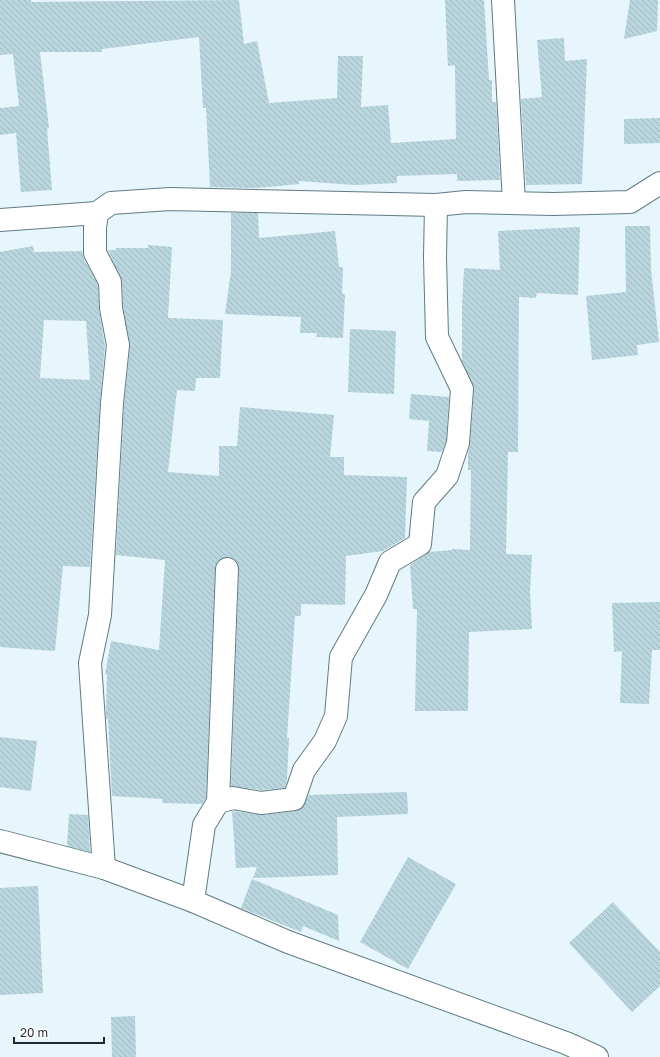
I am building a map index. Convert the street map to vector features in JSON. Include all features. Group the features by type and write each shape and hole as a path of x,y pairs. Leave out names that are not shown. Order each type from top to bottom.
{"street":[{"path":"503,0 514,203"},
{"path":"0,220 97,213 111,203 170,199 436,205 466,202 553,204 630,202 660,183"},
{"path":"218,802 233,798 261,802 294,800 304,770 325,741 336,716 341,657 376,595 390,562 420,544 424,502 447,476 458,443 462,389 437,337 435,257 436,205"},
{"path":"97,213 95,228 95,253 110,282 110,308 118,345 112,403 100,615 90,663 104,868"},
{"path":"193,901 204,825 218,802 227,569"},
{"path":"0,841 104,868 193,901 288,942 566,1043 597,1057"}],"building":[{"path":"0,0 31,0 31,2 239,0 244,44 257,41 269,103 337,98 338,56 363,56 361,107 388,105 391,143 456,139 455,65 448,66 445,0 484,0 489,80 492,80 492,102 496,102 500,180 457,181 457,174 397,176 397,183 355,185 299,181 299,184 257,188 210,187 206,108 203,108 199,37 102,49 102,52 40,52 49,128 47,129 52,190 21,192 16,133 0,135 0,108 19,106 13,54 0,55"},
{"path":"630,0 658,0 657,31 624,39"},
{"path":"564,38 565,61 587,59 582,184 526,185 521,99 542,97 537,40"},
{"path":"660,118 660,143 624,144 624,119"},
{"path":"231,213 258,213 259,238 335,231 339,267 343,267 342,294 345,294 343,338 316,337 317,333 300,333 301,317 225,314 231,271"},
{"path":"625,226 650,226 651,270 659,342 637,345 638,355 592,360 586,296 626,292"},
{"path":"580,227 578,295 537,293 536,298 519,297 518,452 508,452 506,554 532,555 530,592 532,629 469,632 468,711 415,711 417,609 413,609 410,565 429,552 452,549 470,550 471,470 468,470 468,454 474,390 462,361 464,268 500,270 498,231"},
{"path":"148,245 172,247 168,318 223,320 220,378 196,378 195,391 177,390 168,472 219,476 219,446 237,446 240,407 334,415 330,457 344,457 344,475 407,477 405,538 383,551 346,556 345,605 301,604 301,616 295,616 287,738 289,738 287,780 285,788 261,790 231,786 239,569 238,563 233,558 221,558 216,563 206,798 202,804 162,803 163,799 112,796 108,719 106,719 107,675 105,674 111,641 159,650 165,560 116,555 124,404 130,346 123,307 122,281 108,250 116,250 116,248 148,248"},
{"path":"33,246 34,252 82,251 84,259 98,285 99,310 105,346 90,567 63,566 55,651 0,647 0,252","holes":["44,320 86,321 90,380 40,378"]},
{"path":"350,329 396,331 394,394 348,392"},
{"path":"411,394 449,397 446,441 442,452 427,451 429,421 409,419"},
{"path":"660,602 660,650 652,650 649,704 620,703 622,651 614,652 612,603"},
{"path":"0,737 37,741 31,791 0,787"},
{"path":"407,792 408,814 337,817 338,875 253,878 257,867 236,868 232,811 262,815 296,811 302,808 309,795"},
{"path":"69,814 88,815 90,852 67,846"},
{"path":"408,857 456,884 408,969 360,942"},
{"path":"252,879 338,915 339,941 303,926 301,932 241,908"},
{"path":"38,886 43,993 0,995 0,888"},
{"path":"613,902 660,952 660,986 632,1012 569,943"},
{"path":"135,1016 136,1057 112,1057 111,1017"}]}
